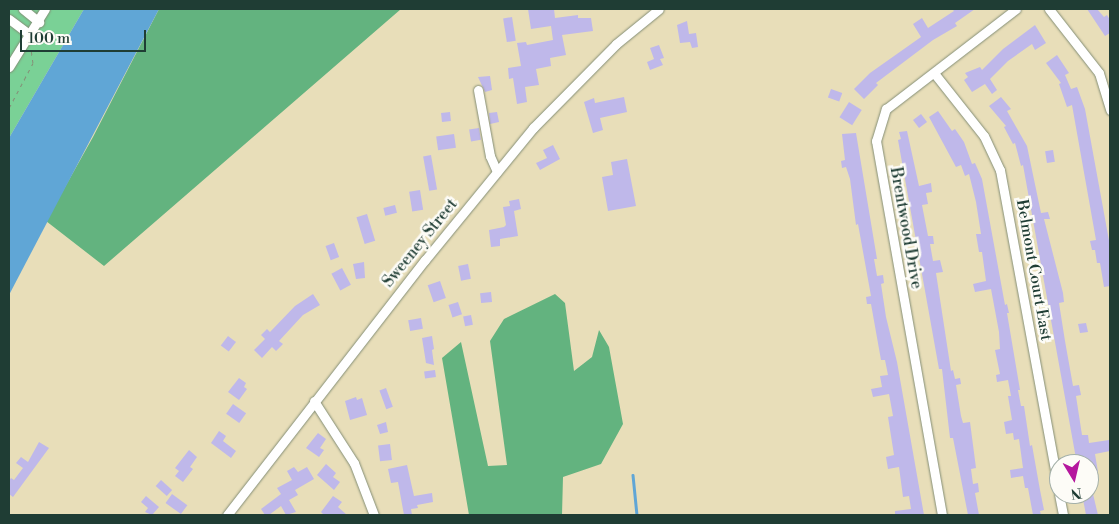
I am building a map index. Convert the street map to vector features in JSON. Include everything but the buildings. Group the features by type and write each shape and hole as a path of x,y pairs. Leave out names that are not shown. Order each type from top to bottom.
{"street":[{"path":"23,9 38,22"},
{"path":"9,67 46,9"},
{"name":"Sweeney Street","path":"227,515 314,401 533,128 616,44 659,9"},
{"name":"Brentwood Drive","path":"942,515 876,141 886,109 1016,9"},
{"path":"1050,9 1099,73 1110,110"},
{"path":"9,19 27,39"},
{"name":"Belmont Court East","path":"934,73 984,136 1000,170 1052,454"},
{"path":"478,90 490,156 497,172"},
{"path":"314,401 354,463 374,515"}],"path":[{"path":"9,108 14,102 33,63 32,49 27,39"}],"green space":[{"path":"9,9 84,9 9,138"},
{"path":"159,9 401,9 104,266 46,221 93,137"},
{"path":"555,294 565,303 574,371 592,357 599,330 609,347 623,424 601,464 563,477 562,515 469,515 442,358 461,342 488,466 507,465 490,341 504,319"}],"water":[{"path":"84,9 159,9 9,295 9,138"}],"waterway":[{"path":"633,475 637,515"}]}
